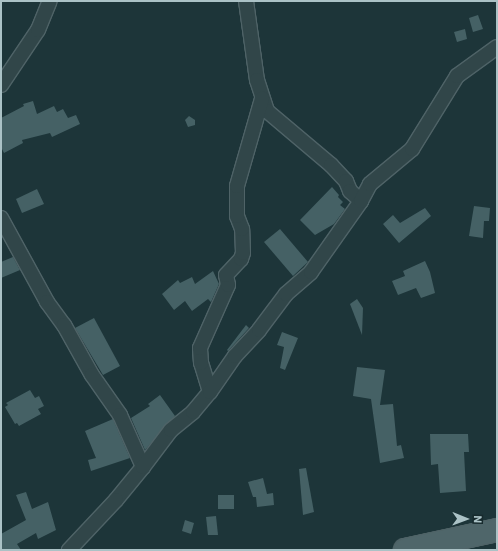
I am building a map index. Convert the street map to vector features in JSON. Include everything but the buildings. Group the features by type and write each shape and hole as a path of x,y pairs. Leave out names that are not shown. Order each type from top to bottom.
{"main road":[{"path":"405,550 497,530"}],"street":[{"path":"1,85 38,30 50,1"},
{"path":"246,1 253,58 262,99 267,111 300,136 317,154 331,164 346,181 350,191 361,201"},
{"path":"69,550 116,500 171,430 193,412 210,392 235,356 259,330 286,294 311,272 361,201 370,184 412,149 457,76 497,47"},
{"path":"210,392 201,363 200,348 228,285 226,275 241,260 242,229 238,216 237,186 262,99"},
{"path":"1,218 47,302 64,325 92,375 120,415 143,467"}]}
